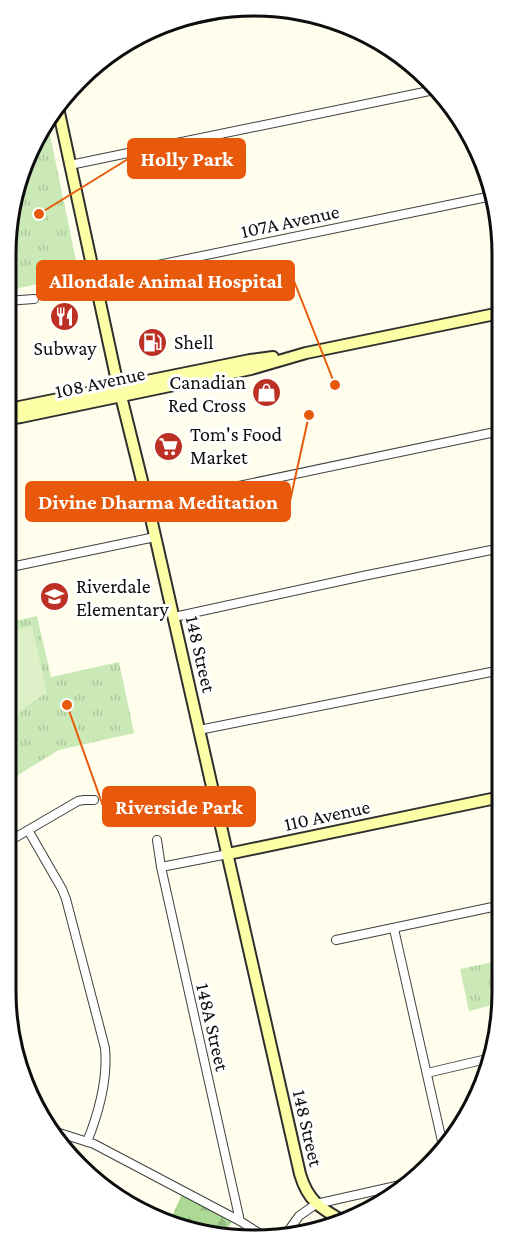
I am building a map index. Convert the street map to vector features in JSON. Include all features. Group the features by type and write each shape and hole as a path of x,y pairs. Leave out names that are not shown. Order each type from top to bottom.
{"street":[{"path":"70,165 427,91"},
{"name":"148 Street","path":"60,118 120,391 174,617 300,1174 305,1190 316,1204"},
{"name":"107A Avenue","path":"95,278 484,197"},
{"path":"16,300 34,299"},
{"name":"108 Avenue","path":"16,417 250,360 306,353 492,315"},
{"name":"108 Avenue","path":"16,408 120,391"},
{"path":"148,505 492,433"},
{"path":"16,566 155,537"},
{"path":"174,617 492,550"},
{"path":"199,730 492,672"},
{"name":"110 Avenue","path":"161,867 492,799"},
{"path":"16,837 78,801 94,800"},
{"path":"28,830 66,899 105,1048 105,1079 98,1111 87,1142"},
{"name":"148A Street","path":"157,840 161,867 240,1221"},
{"path":"336,940 492,907"},
{"path":"393,928 441,1139"},
{"path":"427,1073 481,1061"},
{"path":"64,1134 87,1142 253,1230"},
{"path":"291,1227 299,1216 316,1204 390,1187"},
{"path":"316,1204 334,1216"}],"green space":[{"path":"50,133 79,275 16,289 16,254 21,208 29,178"},
{"path":"37,616 51,677 119,662 134,733 59,750 16,776 16,621"},
{"path":"32,626 47,693 22,710 16,718 16,630"},
{"path":"492,962 491,1005 469,1011 460,969"},
{"path":"182,1194 232,1222 227,1229 208,1226 172,1216"}],"place":[{"name":"Holly Park","path":"39,214"},
{"name":"Subway","path":"65,317"},
{"name":"Shell","path":"153,342"},
{"name":"Allondale Animal Hospital","path":"335,385"},
{"name":"Canadian Red Cross","path":"267,393"},
{"name":"Divine Dharma Meditation","path":"309,415"},
{"name":"Tom's Food Market","path":"169,446"},
{"name":"Riverdale Elementary","path":"55,597"},
{"name":"Riverside Park","path":"67,705"}]}
